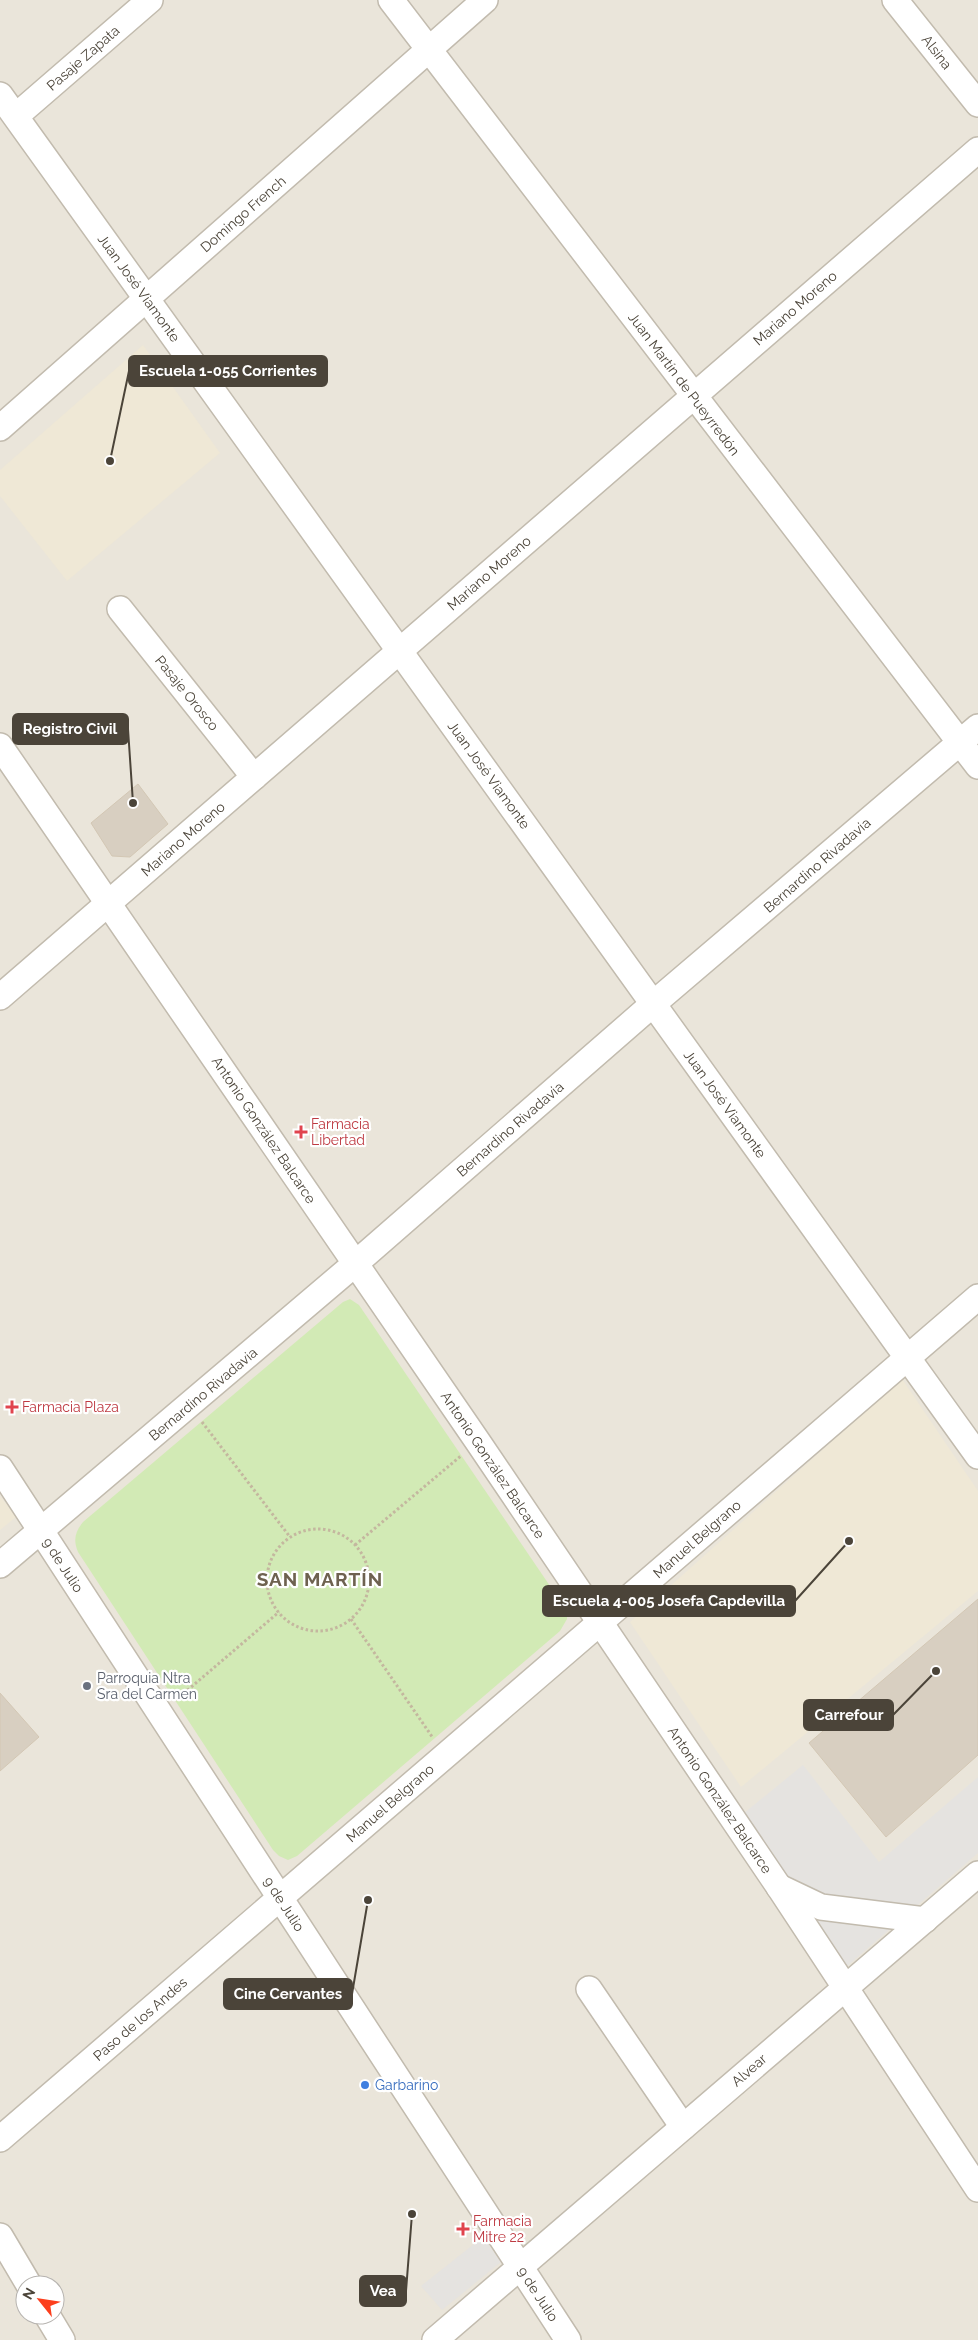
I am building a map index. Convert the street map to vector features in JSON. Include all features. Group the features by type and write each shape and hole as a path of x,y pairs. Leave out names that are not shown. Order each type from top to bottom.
{"street":[{"name":"Pasaje Zapata","path":"16,116 150,0"},
{"name":"Juan Martín de Pueyrredón","path":"391,0 694,396 969,735 978,766"},
{"name":"Domingo French","path":"0,428 485,0"},
{"name":"Alsina","path":"896,0 978,104"},
{"name":"Juan José Viamonte","path":"0,95 978,1456"},
{"name":"Mariano Moreno","path":"0,997 978,150"},
{"name":"Pasaje Orosco","path":"120,609 254,777"},
{"name":"Bernardino Rivadavia","path":"0,1565 356,1264 654,1004 969,735"},
{"name":"Antonio González Balcarce","path":"0,746 478,1442 779,1888 978,2189"},
{"name":"Manuel Belgrano","path":"280,1898 978,1297"},
{"name":"9 de Julio","path":"0,1468 568,2340"},
{"name":"Alvear","path":"435,2340 978,1874"},
{"path":"779,1888 821,1907 925,1920"},
{"name":"Paso de los Andes","path":"0,2139 280,1898"},
{"path":"589,1989 683,2127"},
{"path":"0,2236 23,2275"},
{"path":"53,2325 62,2340"}],"path":[{"path":"189,1406 290,1537"},
{"path":"356,1545 478,1442"},
{"path":"324,1529 336,1532 356,1545 367,1565 368,1589 362,1605 351,1619 330,1629 307,1630 296,1626 278,1612 272,1602 267,1578 274,1555 290,1537 306,1530 324,1529"},
{"path":"160,1714 278,1612"},
{"path":"351,1619 446,1755"}],"shaded area":[{"path":"0,0 978,0 978,2340 0,2340"},
{"path":"143,345 220,453 67,581 0,496 0,470"},
{"path":"902,1379 978,1491 978,1591 741,1787 630,1622"},
{"path":"0,1496 16,1517 0,1530"},
{"path":"803,1765 879,1862 978,1777 978,1853 846,1967 738,1818"},
{"path":"483,2237 501,2262 442,2310 421,2286"}],"green space":[{"path":"350,1299 359,1305 567,1611 567,1619 560,1631 297,1856 288,1860 279,1856 273,1850 78,1552 76,1536 83,1522 343,1302"}],"building":[{"path":"138,784 168,824 130,857 112,856 91,823"},
{"path":"978,1599 978,1755 886,1837 809,1743"},
{"path":"0,1693 39,1737 0,1771"}],"place":[{"name":"Escuela 1-055 Corrientes","path":"110,461"},
{"name":"Registro Civil","path":"133,803"},
{"name":"Farmacia Libertad","path":"301,1132"},
{"name":"Farmacia Plaza","path":"12,1407"},
{"name":"Escuela 4-005 Josefa Capdevilla","path":"849,1541"},
{"name":"Carrefour","path":"936,1671"},
{"name":"Parroquia Ntra Sra del Carmen","path":"87,1686"},
{"name":"Cine Cervantes","path":"368,1900"},
{"name":"Garbarino","path":"365,2085"},
{"name":"Vea","path":"412,2214"},
{"name":"Farmacia Mitre 22","path":"463,2229"}],"district":[{"name":"SAN MARTÍN","path":"320,1579"}]}
